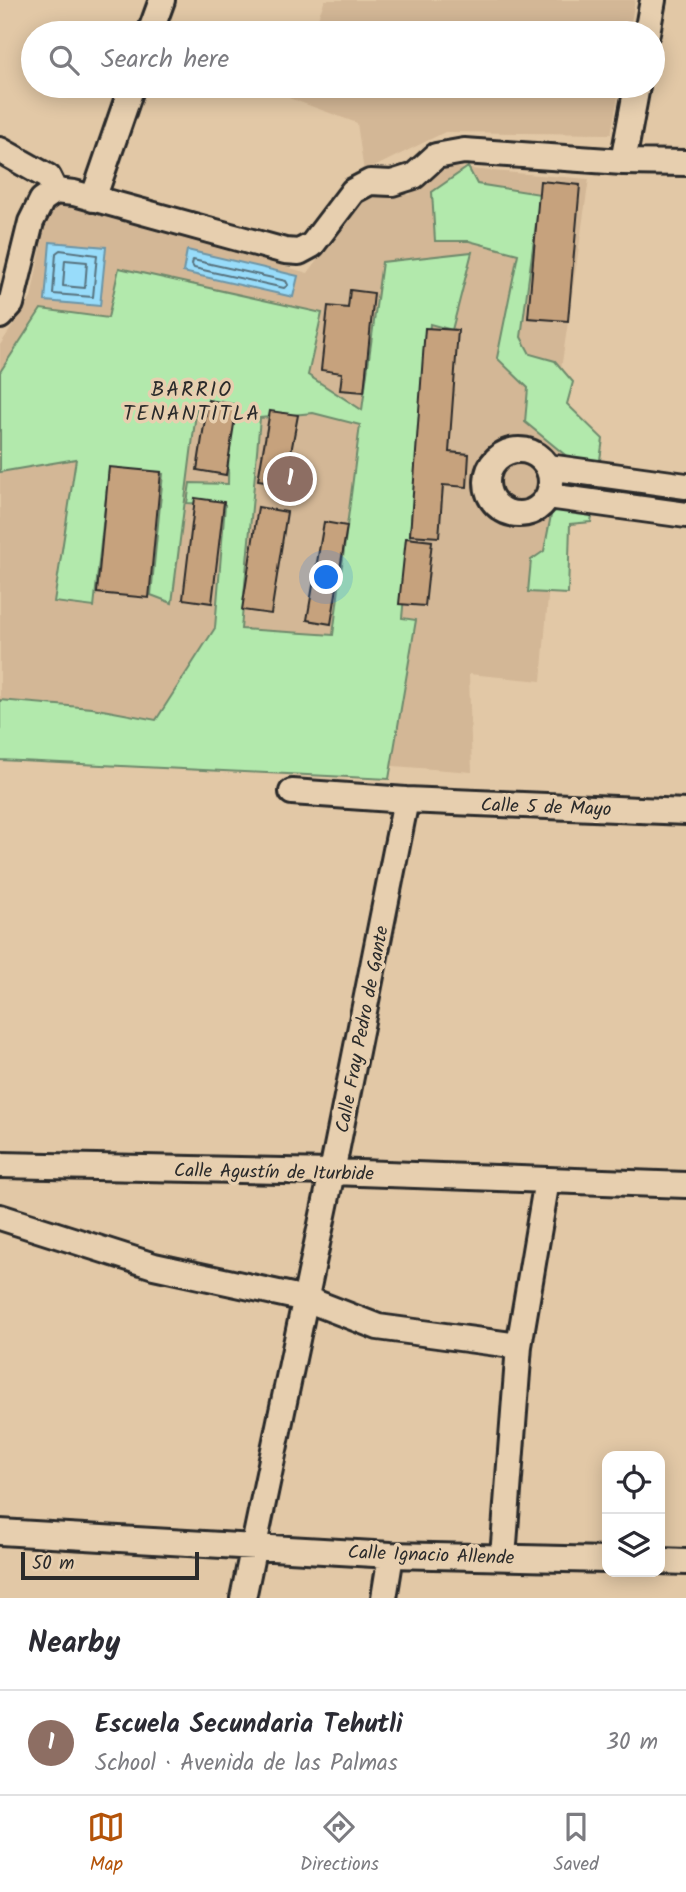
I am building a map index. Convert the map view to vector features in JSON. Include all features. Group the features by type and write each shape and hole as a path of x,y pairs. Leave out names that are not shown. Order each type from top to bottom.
{"street":[{"path":"154,21 162,0"},
{"path":"649,21 653,0"},
{"path":"93,199 128,98"},
{"path":"623,162 635,98"},
{"path":"0,150 48,177 55,191"},
{"path":"0,316 11,304 31,222 42,200 55,191 74,193 285,251 299,252 312,244 353,191 370,182 392,183 414,176 436,156 464,151 623,162 686,163"},
{"path":"514,450 534,453 548,467 551,487 548,496 534,510 513,513 495,503 489,494 488,474 492,465 506,453 514,450"},
{"path":"548,467 686,486"},
{"path":"548,496 686,514"},
{"name":"Calle 5 de Mayo","path":"292,792 406,800 686,812"},
{"name":"Calle Fray Pedro de Gante","path":"243,1598 406,800"},
{"name":"Calle Agustín de Iturbide","path":"0,1165 332,1172 686,1185"},
{"path":"503,1557 519,1346 548,1180"},
{"path":"0,1217 154,1266 306,1299 379,1327 519,1346"},
{"name":"Calle Ignacio Allende","path":"0,1532 391,1555 602,1560"},
{"path":"384,1598 391,1555"},
{"path":"665,1561 686,1562"}],"shaded area":[{"path":"325,0 635,0 631,21 317,21"},
{"path":"289,98 618,98 611,134 445,132 364,172 357,123"},
{"path":"444,167 589,179 555,410 587,445 575,513 555,514 541,681 469,674 472,772 0,736 0,345 31,298 50,202 308,273 366,190 409,195"}],"green space":[{"path":"468,167 477,184 540,194 521,337 530,354 555,361 573,382 567,404 603,439 591,522 570,524 568,594 528,592 531,560 544,551 553,505 567,505 570,459 525,422 528,388 497,358 518,254 469,241 435,241 432,192"},
{"path":"472,252 452,330 430,324 402,618 416,620 389,779 0,760 0,700 92,708 156,720 215,628 225,505 187,503 190,483 228,484 229,404 197,405 172,603 151,595 163,474 109,470 94,607 54,602 76,459 0,472 0,372 41,309 108,318 119,268 322,313 308,375 362,410 382,262","holes":["313,413 360,425 333,635 241,629 260,418"]}],"water":[{"path":"50,242 106,247 100,306 45,301"},
{"path":"187,250 298,276 293,297 183,272"}],"building":[{"path":"540,181 580,185 568,321 528,318"},
{"path":"350,290 374,293 364,392 340,390 342,373 321,370 328,306 348,308"},
{"path":"425,328 458,330 449,452 469,454 467,487 443,485 439,537 410,535"},
{"path":"208,400 237,405 226,475 197,470"},
{"path":"270,411 298,415 285,484 258,480"},
{"path":"109,467 161,472 149,598 97,593"},
{"path":"195,498 224,502 212,603 183,599"},
{"path":"258,507 287,512 271,614 242,610"},
{"path":"324,522 347,526 331,624 307,620"},
{"path":"406,538 432,541 425,606 399,604"}],"place":[{"name":"Escuela Secundaria Tehutli","path":"290,479"}],"district":[{"name":"BARRIO TENANTITLA","path":"192,401"}]}
